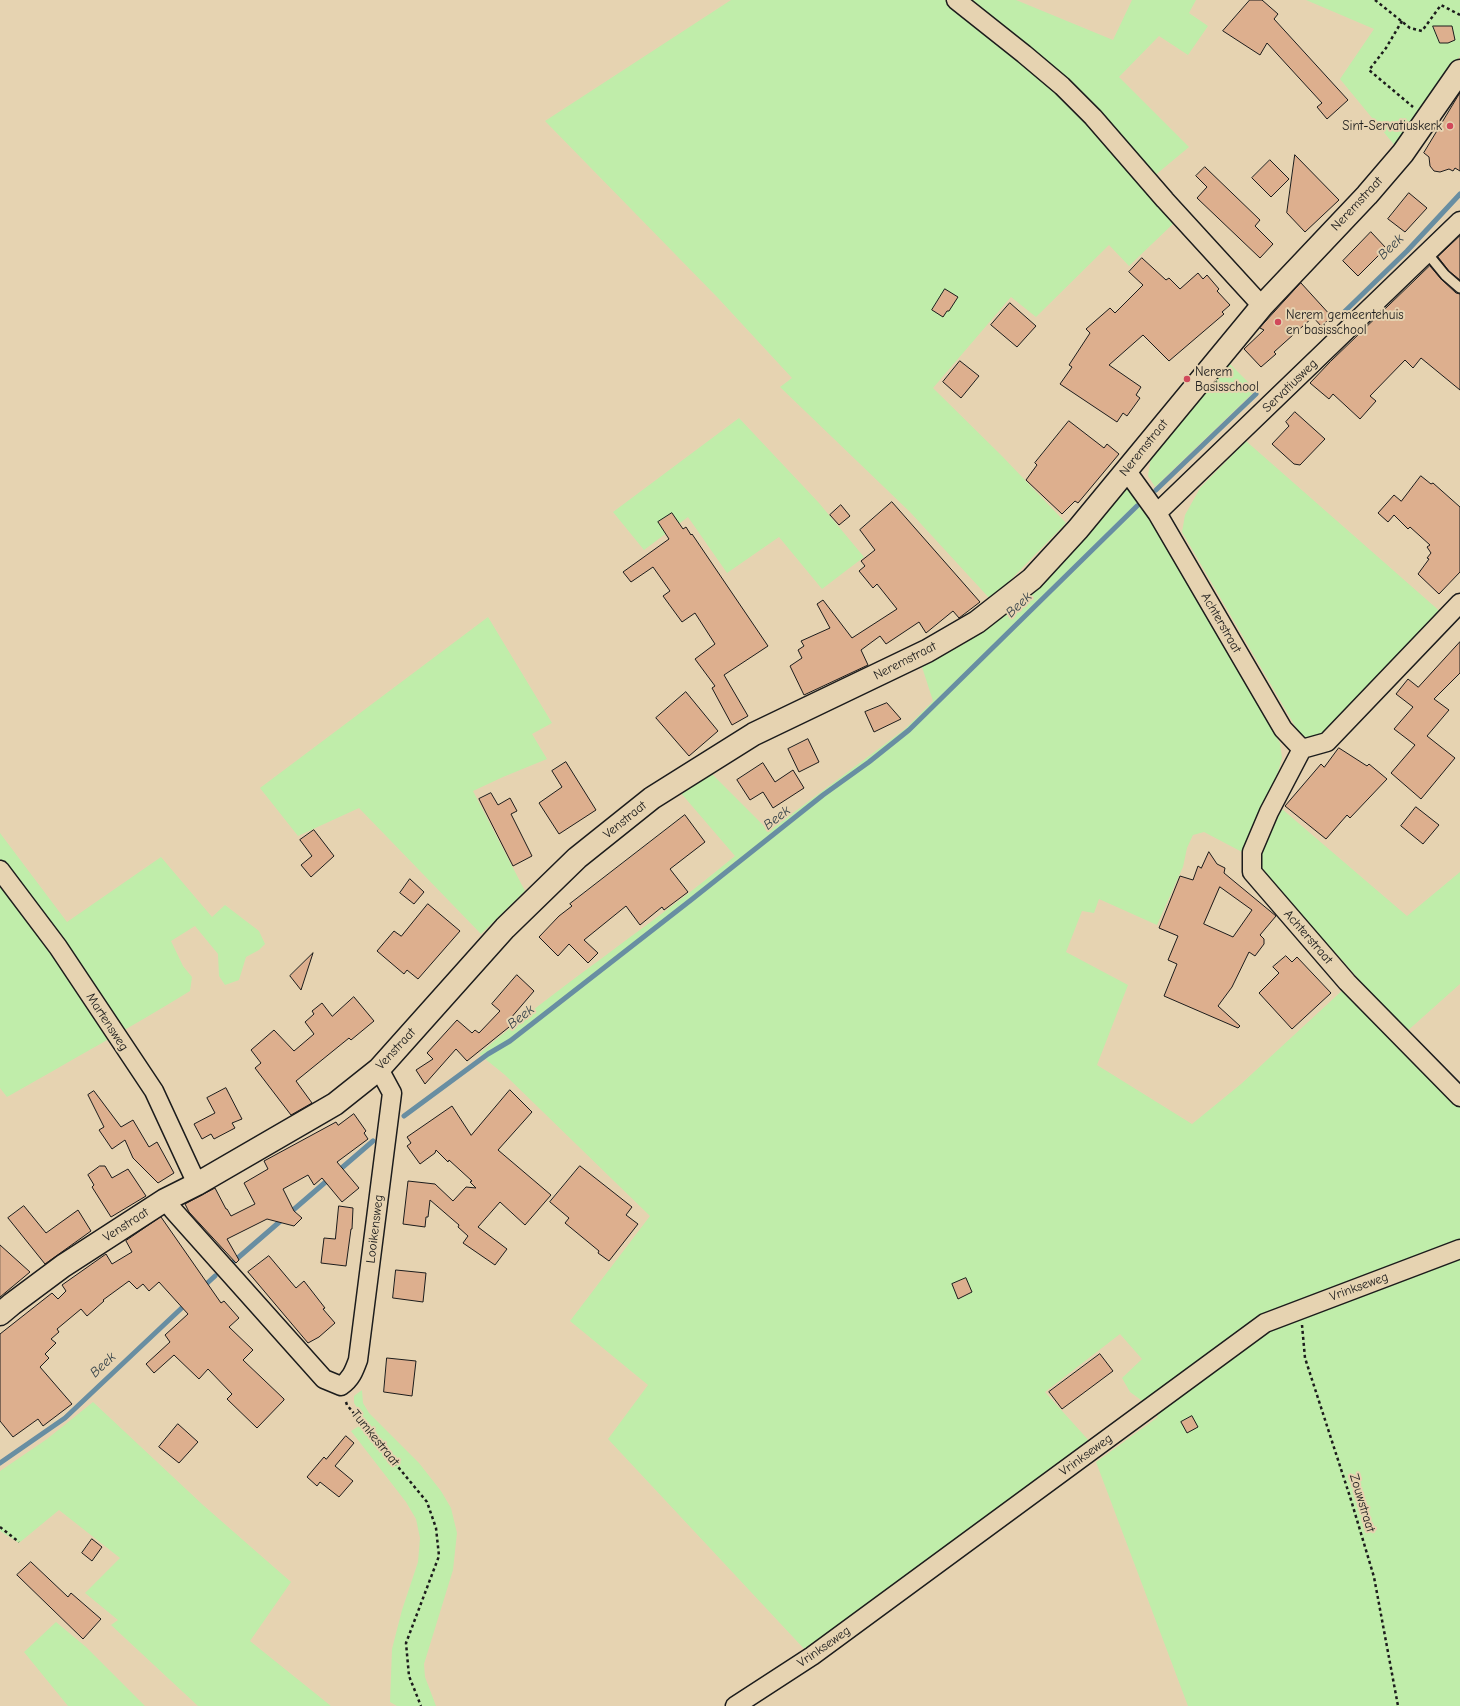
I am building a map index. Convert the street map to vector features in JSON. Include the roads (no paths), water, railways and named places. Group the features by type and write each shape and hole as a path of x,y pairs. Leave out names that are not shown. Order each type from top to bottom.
{"street":[{"path":"956,0 1046,72 1093,117 1165,200 1262,306"},
{"name":"Neremstraat","path":"754,734 927,651 977,622 1032,579 1078,528 1262,306 1367,195 1403,153 1460,71"},
{"name":"Servatiusweg","path":"1157,513 1460,221"},
{"path":"1126,470 1157,513"},
{"name":"Achterstraat","path":"1157,513 1283,729 1302,749 1269,812 1252,852 1252,872 1348,982 1460,1097"},
{"path":"1302,749 1327,742 1460,603"},
{"name":"Venstraat","path":"0,1314 63,1266 165,1200 197,1184 335,1104 379,1069 505,928 577,858 652,798 754,734"},
{"name":"Martensweg","path":"0,870 58,947 154,1091 197,1184"},
{"name":"Looikensweg","path":"165,1200 172,1210 324,1379 341,1386 348,1382 353,1375 358,1360 392,1093 379,1069"},
{"name":"Vrinkseweg","path":"735,1706 812,1656 1265,1323 1301,1308 1460,1249"}],"lane":[{"path":"1427,253 1445,275 1460,288"}],"waterway":[{"name":"Beek","path":"1340,316 1407,251 1460,194"},
{"name":"Beek","path":"1156,490 1256,394"},
{"name":"Beek","path":"404,1116 488,1054 510,1041 823,795 869,762 909,730 1137,506"},
{"name":"Beek","path":"337,1172 373,1141"},
{"name":"Beek","path":"232,1263 329,1179"},
{"name":"Beek","path":"203,1287 215,1276"},
{"name":"Beek","path":"0,1463 65,1418 187,1303"}],"place":[{"name":"Sint-Servatiuskerk","path":"1450,126"},
{"name":"Nerem gemeentehuis en basisschool","path":"1278,322"},
{"name":"Nerem Basisschool","path":"1187,379"}]}
